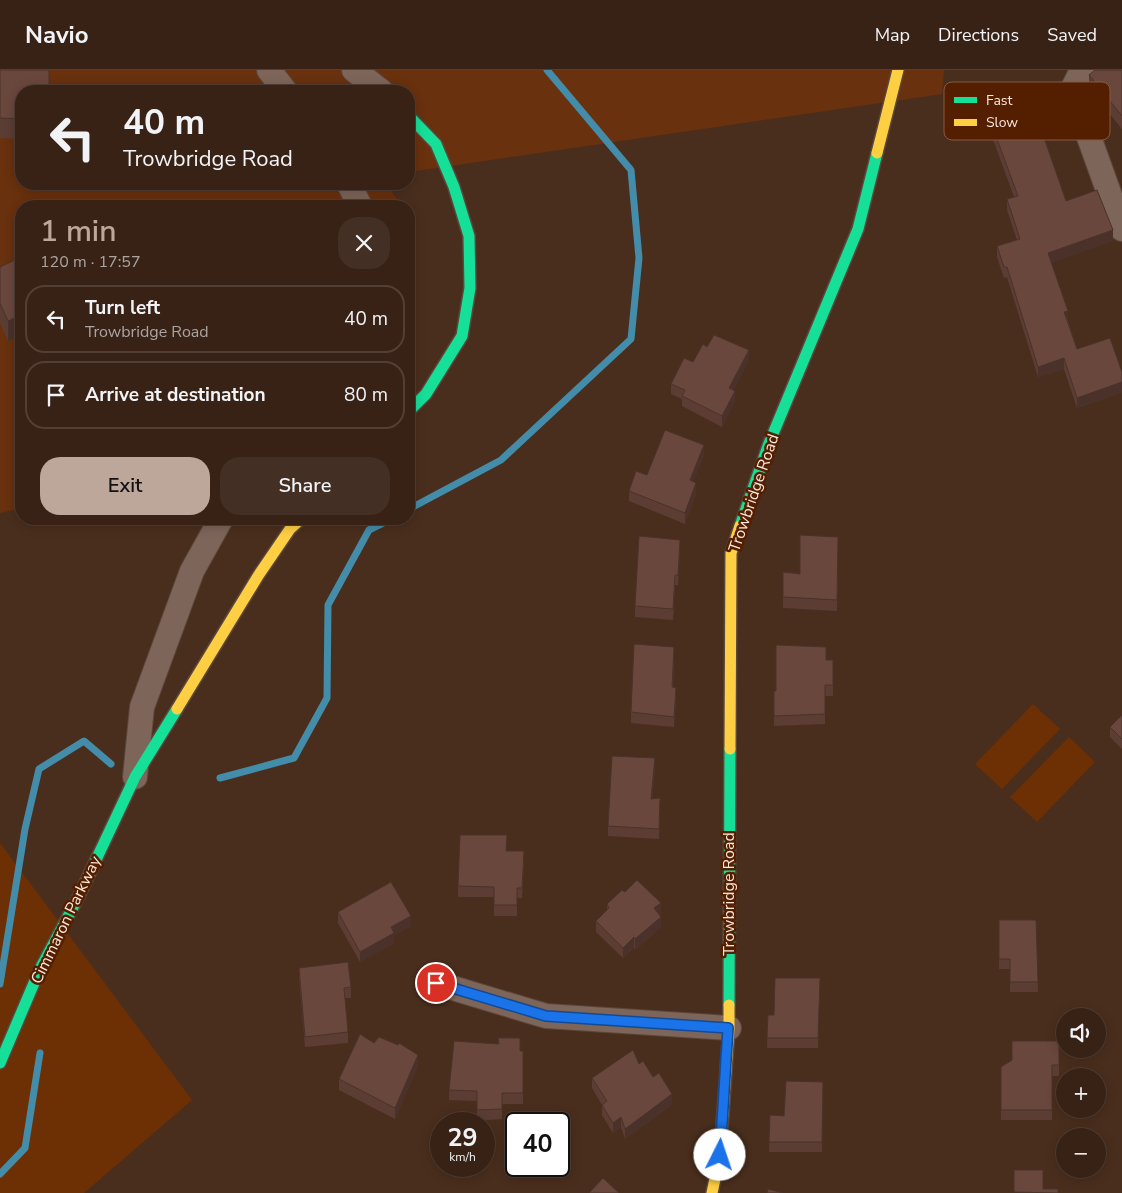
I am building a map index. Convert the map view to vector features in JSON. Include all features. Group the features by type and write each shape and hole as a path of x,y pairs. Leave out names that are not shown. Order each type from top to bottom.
{"street":[{"path":"269,70 280,85"},
{"path":"354,70 373,85"},
{"name":"Trowbridge Road","path":"712,1193 720,1155 728,1028 731,554 768,446 858,229 898,70"},
{"path":"1076,82 1082,70"},
{"path":"415,122 436,144 454,187 469,236 470,288 462,336 426,394 415,405"},
{"path":"1090,140 1122,229"},
{"name":"Cimmaron Parkway","path":"135,777 142,707 192,570 218,525"},
{"name":"Cimmaron Parkway","path":"0,1063 40,969 80,896 135,777 261,572 294,525"},
{"path":"436,983 546,1016 728,1028"}],"shaded area":[{"path":"0,70 944,70 942,94 415,171 415,85 15,85 15,190 390,190 398,200 15,200 15,509 0,513"},
{"path":"1033,704 1060,729 1002,789 975,764"},
{"path":"1069,737 1095,762 1037,822 1010,797"},
{"path":"0,843 192,1100 84,1193 0,1193"}],"building":[{"path":"0,70 49,70 49,85 15,85 15,119 0,118"},
{"path":"1095,70 1122,70 1122,116 1110,101 1110,82 1095,82 1089,75"},
{"path":"997,140 1045,140 1066,201 1097,190 1113,230 1048,253 1068,311 1064,312 1077,349 1110,338 1122,372 1122,382 1077,398 1064,358 1038,367 1007,267 1004,267 997,246 1020,239 1007,199 1018,196"},
{"path":"15,260 15,318 8,321 0,303 0,267"},
{"path":"714,335 749,350 729,388 735,391 722,416 682,396 685,390 671,384 684,358 693,362 703,344 707,347"},
{"path":"665,430 704,445 690,480 696,483 685,513 629,491 636,471 647,475"},
{"path":"800,535 838,537 837,600 783,597 783,572 800,574"},
{"path":"639,536 680,540 678,575 675,575 673,609 635,606"},
{"path":"634,644 674,647 672,687 676,688 674,717 631,712"},
{"path":"776,645 826,647 826,660 833,660 833,685 825,685 825,714 774,716"},
{"path":"1122,715 1122,739 1110,727"},
{"path":"612,756 655,758 651,799 660,798 659,829 608,826"},
{"path":"460,835 507,835 506,851 524,851 522,888 517,888 517,905 494,905 494,887 458,886"},
{"path":"637,880 661,903 654,908 661,917 635,939 634,937 623,948 596,921 609,908 607,904 622,890 625,892"},
{"path":"391,882 411,916 391,927 394,933 360,952 338,912"},
{"path":"999,920 1036,920 1038,982 1010,982 1010,959 999,959"},
{"path":"348,962 351,987 344,988 348,1032 305,1037 299,968"},
{"path":"775,978 820,978 818,1038 767,1038 768,1015 774,1015"},
{"path":"360,1034 374,1043 379,1037 398,1045 399,1043 418,1055 395,1108 339,1079"},
{"path":"498,1038 520,1038 520,1051 523,1051 523,1093 502,1093 502,1109 477,1110 477,1091 449,1090 454,1041 499,1044"},
{"path":"1012,1041 1056,1041 1056,1058 1059,1058 1059,1065 1052,1065 1052,1110 1001,1110 1001,1067 1012,1060"},
{"path":"633,1050 639,1064 643,1061 653,1077 659,1073 672,1094 625,1129 621,1117 613,1123 602,1105 607,1101 592,1078"},
{"path":"786,1081 823,1082 822,1142 769,1142 770,1115 784,1116"},
{"path":"1014,1170 1043,1170 1043,1189 1058,1189 1058,1193 1014,1192"},
{"path":"603,1178 619,1193 589,1193"},
{"path":"768,1189 783,1193 767,1193"}],"waterway":[{"path":"415,506 501,460 631,339 639,258 631,170 547,70"},
{"path":"220,778 294,758 327,698 328,605 369,530 379,525"},
{"path":"0,984 25,829 39,769 84,741 111,764"},
{"path":"0,1174 25,1148 40,1053"}],"traffic: fast":[{"path":"415,122 436,144 454,187 469,236 470,288 462,336 426,394 415,405"},
{"path":"740,526 768,446 858,229 877,153"},
{"path":"0,1063 40,969 79,896 135,777 177,709"},
{"path":"729,1005 730,749"}],"traffic: slow":[{"path":"877,153 898,70"},
{"path":"177,709 258,576 294,525"},
{"path":"730,749 731,553 740,526"},
{"path":"712,1193 720,1155 729,1005"}],"route":[{"path":"436,983 546,1016 728,1028 720,1155"}]}
